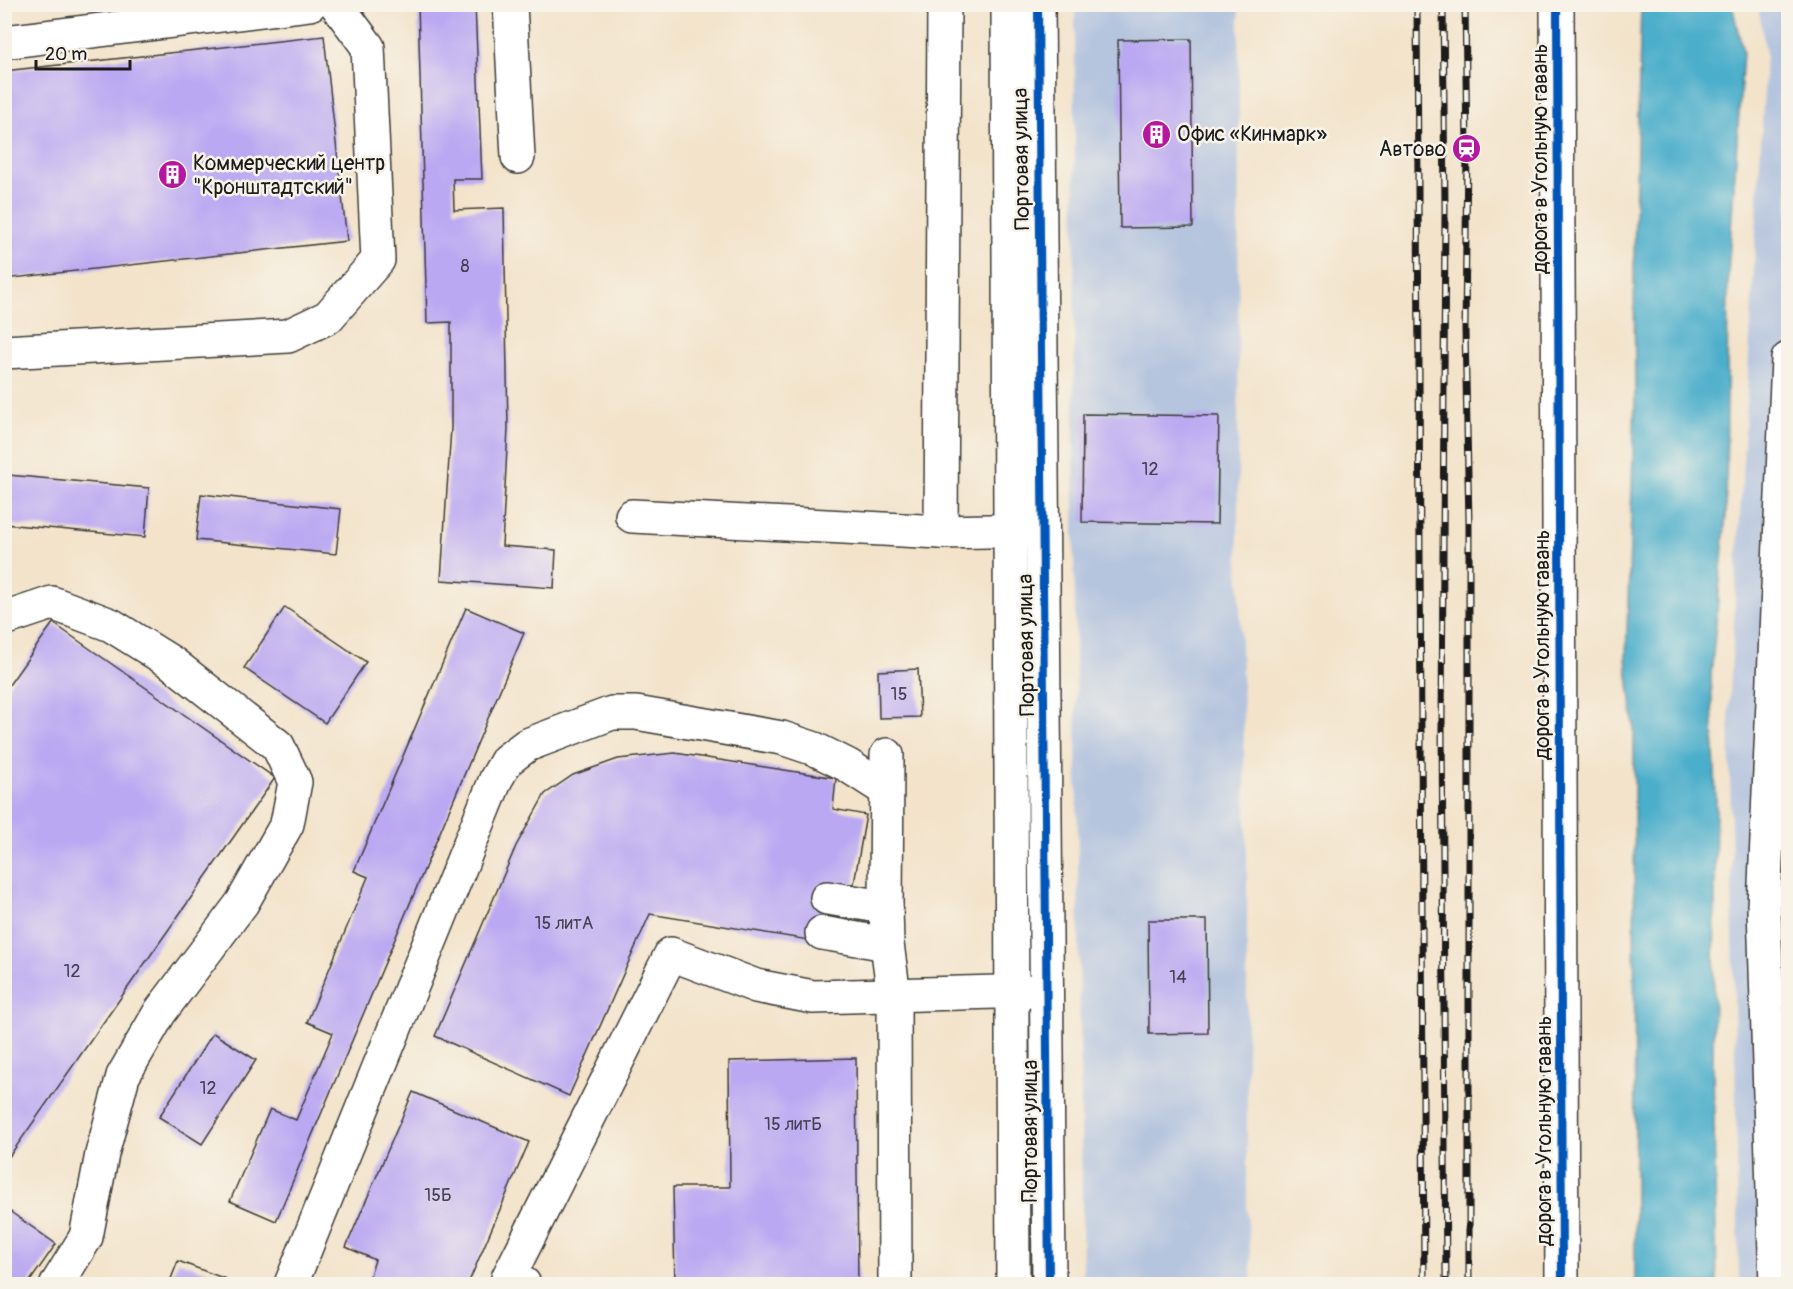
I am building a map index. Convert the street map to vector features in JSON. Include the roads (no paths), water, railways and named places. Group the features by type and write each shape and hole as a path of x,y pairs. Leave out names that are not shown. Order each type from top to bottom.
{"street":[{"path":"4,42 310,4"},
{"path":"4,352 288,336 328,317 378,260 368,47 336,4"},
{"path":"510,4 518,157"},
{"path":"941,532 945,4"},
{"name":"Портовая улица","path":"1008,4 1013,1284"},
{"name":"Портовая улица","path":"1038,4 1049,1284"},
{"name":"дорога в Угольную гавань","path":"1557,4 1563,1284"},
{"path":"1776,1284 1764,907 1788,359"},
{"path":"632,516 941,532 1043,530"},
{"path":"4,619 52,603 111,625 172,663 278,746 295,782 287,824 242,903 160,1012 123,1076 102,1154 86,1237 57,1284"},
{"path":"291,1284 496,779 507,760 527,745 590,720 612,713 636,713 782,738 815,749 886,790"},
{"path":"887,755 887,944 894,996 895,1284"},
{"path":"827,898 886,908"},
{"path":"822,933 887,944"},
{"path":"524,1284 508,1278 671,954 756,986 813,997 1047,990"}],"water":[{"path":"1641,5 1732,5 1743,52 1728,275 1726,516 1711,676 1716,798 1713,1066 1717,1284 1635,1284 1634,726 1626,658 1635,400 1634,254"}],"railway":[{"path":"1417,4 1424,1284"},
{"path":"1443,4 1445,208 1442,729 1446,1284"},
{"path":"1465,4 1467,149 1465,330 1469,523 1469,1284"}],"place":[{"name":"Офис «Кинмарк»","path":"1156,134"},
{"name":"Автово","path":"1467,149"},
{"name":"Коммерческий центр \"Кронштадтский\"","path":"172,175"}]}
